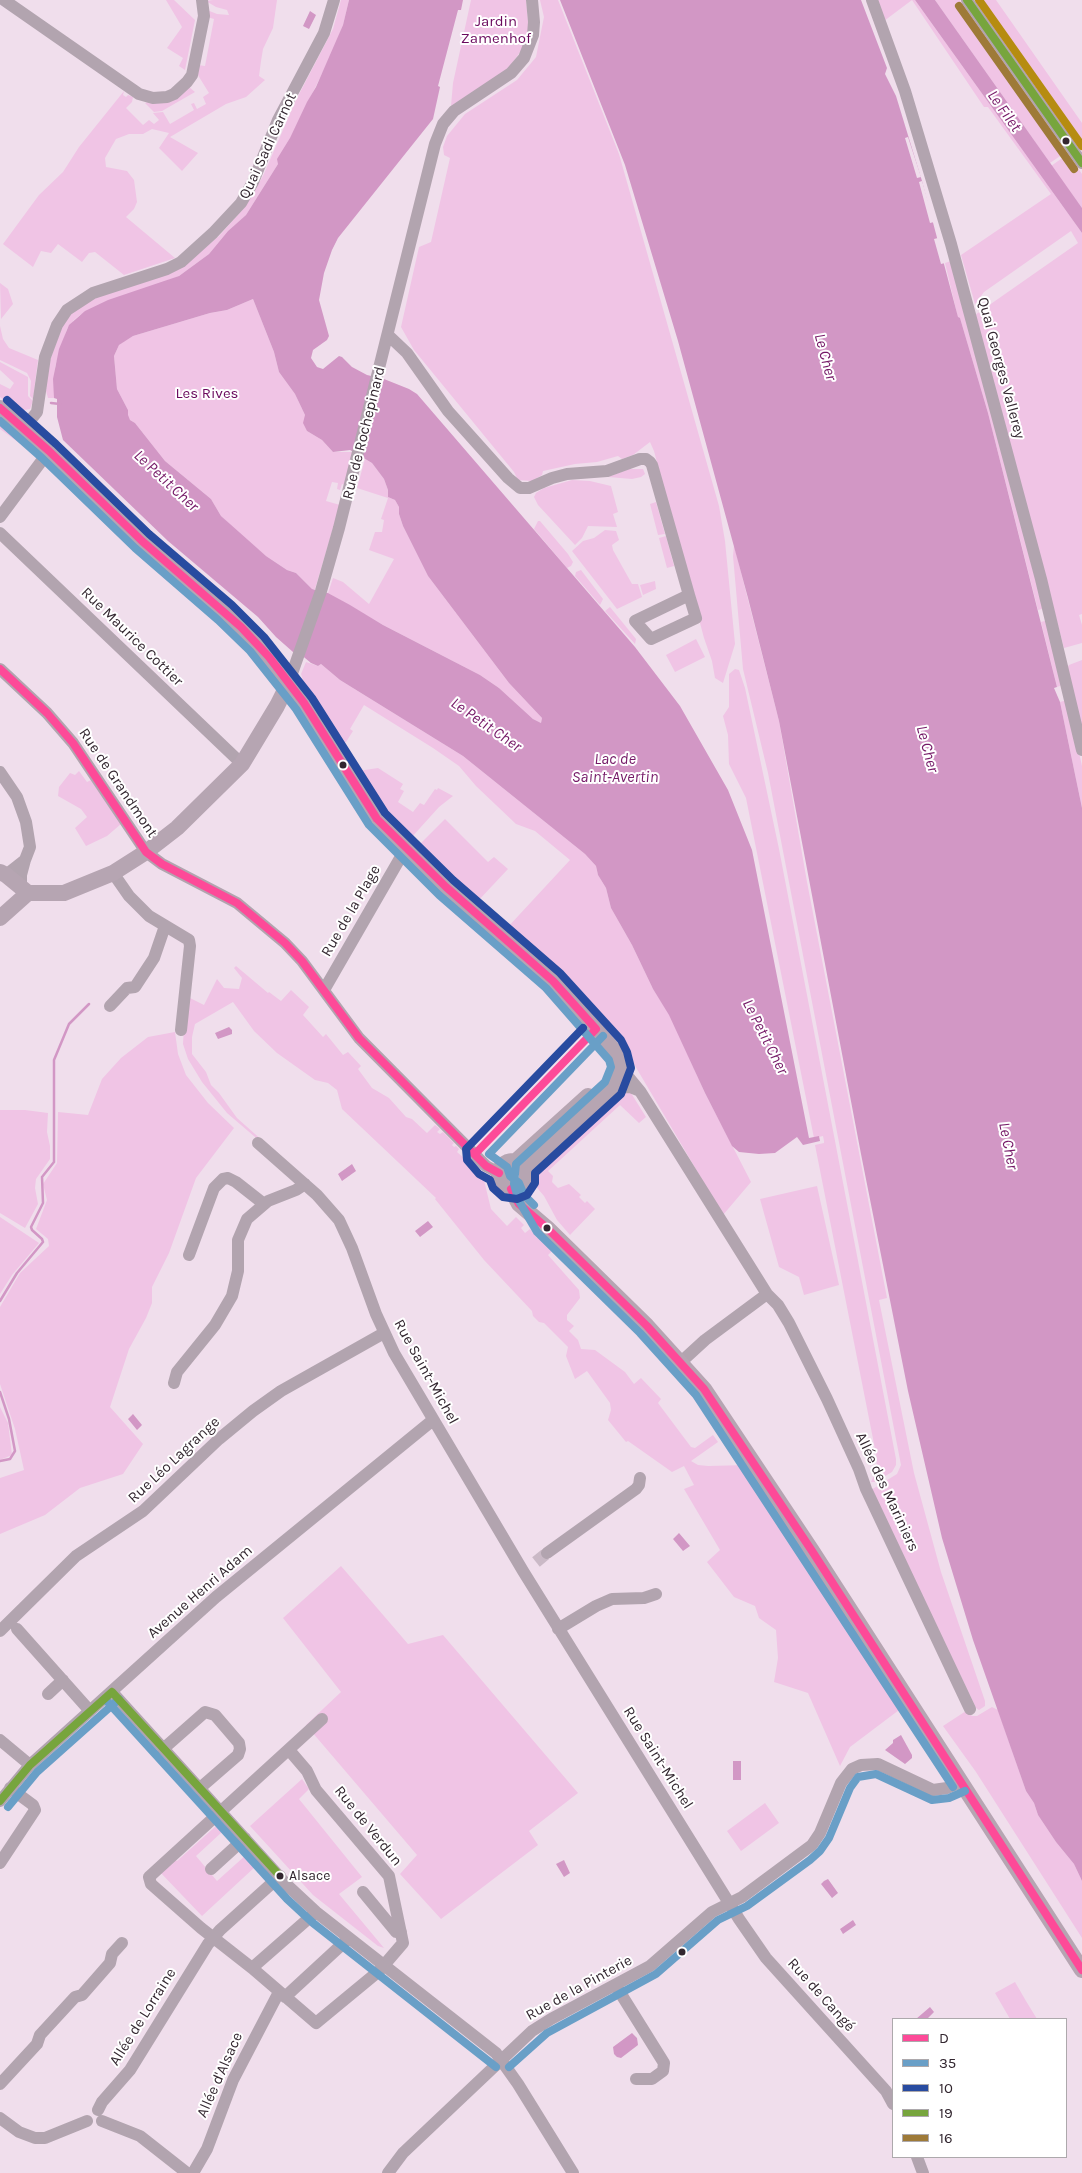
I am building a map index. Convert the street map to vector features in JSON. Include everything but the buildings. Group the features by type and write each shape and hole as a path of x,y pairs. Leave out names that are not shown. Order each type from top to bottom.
{"main road":[{"path":"0,408 49,451 142,541 241,627 289,682 370,809 408,851 553,981 618,1055 621,1068 613,1088 519,1176 501,1182 499,1173"},
{"name":"Rue de Rochepinard","path":"24,890 64,893 113,873 146,852 177,828 242,764 277,706 289,682"},
{"path":"0,918 24,890 3,874"},
{"path":"519,1176 608,1077 611,1068 610,1054 601,1035"},
{"path":"519,1176 528,1197 545,1226 681,1362 718,1410 1082,1970"}],"street":[{"path":"4,0 139,94 153,98 167,97 181,89 192,75 204,16 202,0"},
{"name":"Quai Sadi Carnot","path":"24,428 37,412 45,357 57,325 67,310 93,293 166,269 180,262 213,233 241,203 253,182 278,120 324,33 334,0"},
{"name":"Rue de Rochepinard","path":"289,682 321,591 358,455 439,133 447,119 459,106 511,73 524,58 533,35 532,0"},
{"name":"Quai Georges Vallerey","path":"872,0 905,91 951,244 1041,579 1082,750"},
{"path":"967,0 1082,163"},
{"path":"388,335 399,344 448,411 508,478 520,488 529,488 567,474 607,471 640,459 650,462 689,595"},
{"path":"0,517 49,451"},
{"name":"Rue Maurice Cottier","path":"0,533 242,764"},
{"name":"Rue de Grandmont","path":"0,669 47,714 73,743 146,852"},
{"path":"0,772 13,789 22,809 29,838 30,847 21,875 24,890"},
{"name":"Rue de la Plage","path":"324,990 399,860 408,851"},
{"path":"146,852 162,864 237,903 291,948 359,1038 486,1166 499,1173"},
{"path":"3,874 25,860"},
{"path":"113,873 129,896 142,909 165,926 189,940 190,946 181,1030"},
{"path":"110,1006 127,988 136,987 154,958 165,926"},
{"name":"Allée des Mariniers","path":"621,1068 640,1091 767,1294 778,1305 828,1399 860,1469 866,1489 970,1709"},
{"path":"613,1088 630,1087 640,1091"},
{"name":"Rue Saint-Michel","path":"258,1142 328,1206 347,1236 384,1333 433,1420 558,1629 730,1904"},
{"path":"188,1255 214,1188 219,1182 228,1178 264,1204"},
{"path":"174,1382 177,1372 208,1334 227,1306 237,1278 240,1232 247,1219 264,1204 305,1184"},
{"path":"681,1362 706,1340 767,1294"},
{"name":"Rue Léo Lagrange","path":"0,1631 76,1556 143,1511 219,1439 253,1410 281,1391 384,1333"},
{"name":"Avenue Henri Adam","path":"4,1792 30,1765 216,1597 433,1420"},
{"path":"547,1553 636,1489 640,1478"},
{"path":"558,1629 596,1606 612,1599 644,1598 656,1594"},
{"path":"18,1629 90,1711"},
{"path":"48,1694 63,1680"},
{"path":"112,1692 280,1876 316,1912 502,2059 573,2173"},
{"path":"164,1748 205,1712 212,1713 221,1722 239,1743 240,1749 238,1755 200,1788"},
{"path":"222,1812 322,1719"},
{"path":"0,1740 30,1765"},
{"name":"Rue de Verdun","path":"222,1812 149,1877 151,1884 314,2022 318,2022 384,1965 403,1943 389,1876 316,1790 307,1772 290,1750"},
{"name":"Rue de la Pinterie","path":"388,2173 403,2153 502,2059 541,2025 650,1966 712,1912 730,1904 812,1845 820,1833 841,1783 849,1772 856,1767 878,1764 934,1790 947,1788 961,1782"},
{"path":"0,1863 35,1810 34,1805 4,1792"},
{"path":"211,1869 245,1838"},
{"path":"213,1938 280,1876"},
{"path":"363,1892 396,1932 401,1932"},
{"name":"Rue de Cangé","path":"730,1904 766,1958 886,2091 892,2102"},
{"path":"252,1968 316,1912"},
{"name":"Allée de Lorraine","path":"0,2118 18,2132 35,2138 45,2138 87,2121 87,2114 90,2111 100,2116 102,2102 130,2070 213,1938"},
{"path":"282,1994 349,1938"},
{"path":"0,2084 37,2044 40,2035 75,1997 82,1995 110,1963 112,1954 122,1943"},
{"path":"616,1986 664,2063 663,2071 652,2079 636,2079"},
{"name":"Allée d'Alsace","path":"193,2173 207,2149 233,2080 282,1994"},
{"path":"100,2116 140,2136 187,2173"},
{"path":"917,2158 923,2173"}],"green space":[{"path":"166,0 174,0 195,20 185,70 179,66 183,58 167,48 182,27"},
{"path":"277,0 273,28 263,49 261,61 259,76 265,80 246,97 226,104 170,137 198,153 182,171 159,148 169,133 152,129 143,134 129,134 116,139 105,158 106,167 127,171 134,180 137,202 134,209 126,217 175,258 124,275 95,252 89,253 82,262 58,244 51,253 41,251 33,267 3,244 39,195 63,172 79,147 124,91 123,95 126,97 128,95 133,97 132,102 126,108 143,125 149,120 154,124 159,120 153,113 163,112 170,124 194,110 191,104 194,103 197,109 206,104 203,97 209,93 196,72 198,65 205,66 214,19 207,17 207,10 217,14 229,15 227,10 216,7 206,1"},
{"path":"341,0 349,0 343,25 333,51 278,164 246,215 228,231 209,254 179,276 80,315 74,320 67,329 55,367 54,398 48,398 46,391 48,366 62,327 71,314 92,299 186,264 219,236 245,207 263,176 296,100 333,29"},
{"name":"Jardin Zamenhof","path":"471,0 526,0 529,31 523,48 508,69 451,106 453,83"},
{"path":"540,0 558,0 619,154 719,506 725,541 735,644 723,683 715,678 712,661 650,442 633,455 622,459 618,456 597,462 575,464 543,471 542,475 532,481 518,480 514,472 414,350 401,327 419,247 431,242 450,158 444,155 443,147 447,136 465,114 517,80 536,57 544,17"},
{"path":"876,0 912,0 884,21"},
{"path":"912,0 915,0 1082,233 1082,614 1079,615 1082,625 1082,643 1064,648 975,315 1078,243 1071,231 984,292 975,304 961,255 1051,194 988,107 984,107"},
{"path":"935,0 960,0 1066,152 1050,163"},
{"path":"978,0 996,0 1082,123 1082,149"},
{"path":"189,87 195,92 162,111 154,112 145,103"},
{"path":"1068,154 1082,174 1082,208 1051,166"},
{"path":"951,261 1045,608 1038,610 988,413 960,318 958,318 945,263"},
{"path":"0,283 8,289 13,304 1,319"},
{"name":"Les Rives","path":"253,299 274,352 279,372 295,394 305,415 307,431 322,440 333,452 353,452 345,485 342,484 340,490 337,489 338,483 332,482 326,501 340,505 315,589 312,589 296,573 287,570 266,556 240,535 221,516 211,499 165,461 135,423 130,420 127,415 128,410 117,389 114,356 119,345 124,341 133,336 210,313 227,310"},
{"path":"0,326 3,339 9,348 38,360 33,399 30,396 31,381 27,373 0,360"},
{"path":"0,362 28,377 28,396 33,401 30,409 18,411 0,397 0,384 10,389 14,383 0,370"},
{"path":"0,425 34,448 36,452 33,453 0,429"},
{"path":"365,459 372,463 384,479 388,490 388,497 395,500 399,507 403,526 428,576 509,683 542,718 541,723 533,719 499,688 480,675 383,625 328,593 333,578 343,582 369,604 394,559 369,550 375,532 382,532 384,520 381,519 388,498 357,488"},
{"path":"629,469 643,469 645,474 632,479 608,477"},
{"path":"572,480 590,481 611,486 618,512 613,514 617,527 588,526 582,538 575,545 538,505 534,497 536,493 544,488"},
{"path":"656,502 665,534 658,535 650,504"},
{"path":"538,521 568,554 573,562 571,566 567,568 534,529"},
{"path":"605,530 616,531 619,540 612,545 613,550 632,584 638,584 642,597 617,609 572,551 583,541 594,538"},
{"path":"666,536 674,566 667,568 659,538"},
{"path":"734,545 779,721 807,882 887,1298 879,1300 914,1473 941,1572 985,1701 985,1706 979,1710 976,1708 871,1490 897,1474 901,1465 768,773 743,669 733,556"},
{"path":"581,570 603,599 600,605 575,576 576,572"},
{"path":"655,581 656,589 643,595 640,585"},
{"path":"610,607 636,639 635,644 605,611"},
{"path":"1048,620 1062,685 1057,687 1041,622"},
{"path":"696,639 705,657 675,672 666,655"},
{"path":"1082,660 1082,737 1067,668 1069,665"},
{"path":"306,662 318,666 321,664 340,680 463,756 585,854 596,866 598,875 606,888 611,908 632,945 653,989 670,1015 705,1093 751,1182 723,1215 611,1025 507,928 570,860 535,831 516,824 476,786 459,766 364,705 350,729 353,731 346,742 340,745 304,683 301,674"},
{"path":"735,669 739,670 745,688 779,849 896,1459 896,1465 892,1472 875,1482 871,1482 876,1471 877,1459 815,1145 824,1143 823,1136 814,1138 746,798 729,764 728,735 723,716 729,707 729,674"},
{"path":"1067,700 1082,766 1082,808 1060,702"},
{"path":"378,768 403,784 400,789 404,791 398,802 413,812 420,803 424,805 435,789 437,790 438,788 453,796 439,807 411,838 385,812 358,771"},
{"path":"79,771 87,782 91,780 121,824 107,836 86,846 75,828 87,817 81,809 58,796 59,787 70,773 75,775"},
{"path":"445,819 488,862 494,857 508,869 477,902 418,846"},
{"path":"236,966 268,993 281,1001 291,990 309,1007 303,1015 323,1037 326,1034 343,1055 348,1052 361,1066 358,1069 372,1088 389,1098 406,1117 412,1119 427,1133 435,1125 440,1129 437,1132 440,1134 443,1132 454,1143 452,1145 459,1149 457,1152 465,1159 467,1157 468,1160 471,1160 482,1172 491,1209 507,1226 516,1217 524,1225 521,1228 525,1233 530,1229 537,1238 540,1236 546,1242 551,1240 549,1244 554,1249 548,1255 579,1290 580,1298 567,1315 567,1320 574,1326 569,1331 578,1340 581,1349 595,1350 625,1372 634,1384 641,1378 661,1399 658,1403 691,1447 695,1448 713,1435 718,1442 691,1461 698,1465 708,1466 747,1465 861,1640 856,1645 858,1647 863,1644 903,1707 850,1747 840,1766 808,1693 774,1682 778,1658 776,1630 759,1618 755,1606 734,1597 707,1562 720,1550 684,1489 694,1485 684,1466 672,1472 628,1441 626,1442 608,1420 611,1410 610,1403 587,1371 575,1379 566,1356 568,1347 544,1323 539,1322 533,1316 532,1311 484,1260 436,1198 342,1109 337,1090 328,1083 315,1080 277,1053 254,1031 233,1002 195,1024 192,1037 192,1054 206,1072 211,1085 237,1118 264,1142 262,1143 227,1113 202,1082 188,1059 183,1044 185,1011 188,997 204,1005 217,979 224,988 239,989 242,978 234,968"},
{"path":"175,1032 178,1054 186,1075 208,1103 234,1128 196,1178 169,1253 152,1287 152,1303 129,1349 110,1407 143,1444 123,1474 80,1488 45,1515 0,1534 0,1478 24,1470 15,1429 0,1384 0,1307 20,1273 49,1246 48,1239 36,1229 47,1200 43,1184 57,1163 58,1112 88,1115 102,1079 121,1058 148,1037"},
{"path":"621,1093 631,1093 646,1117 639,1123 620,1105 548,1171 553,1176 552,1182 558,1188 569,1184 581,1195 579,1197 585,1203 587,1201 595,1209 570,1235 557,1220 544,1196 533,1183 531,1175"},
{"path":"0,1110 25,1110 48,1113 47,1132 50,1159 36,1179 35,1188 38,1204 25,1228 0,1213"},
{"path":"817,1186 839,1285 804,1295 799,1277 779,1267 760,1199"},
{"path":"0,1217 39,1243 12,1275 0,1294"},
{"path":"0,1407 8,1423 12,1455 0,1460"},
{"path":"341,1566 408,1644 443,1635 578,1793 529,1831 538,1845 441,1919 400,1874 417,1855 306,1725 341,1692 283,1618"},
{"path":"992,1707 998,1710 1026,1791 1034,1803 1038,1815 1074,1864 1082,1881 1082,1938 976,1772 943,1726 966,1711 972,1716 977,1716"},
{"path":"302,1779 309,1789 299,1799 362,1877 339,1894 384,1948 378,1946 313,1895 250,1826"},
{"path":"765,1803 779,1823 741,1851 727,1831"},
{"path":"216,1826 222,1832 196,1856 217,1881 246,1855 256,1866 202,1916 159,1871 173,1858 177,1861"},
{"path":"1015,1982 1036,2018 1009,2018 995,1993"}],"water":[{"name":"Lac de Saint-Avertin","path":"349,0 463,0 461,10 458,10 438,86 440,87 433,119 338,238 332,250 324,273 319,300 329,336 327,340 313,350 311,358 317,367 323,369 339,356 342,357 352,367 367,375 384,379 417,394 635,647 680,706 728,790 752,850 809,1138 819,1136 820,1141 803,1145 797,1137 775,1153 759,1154 739,1152 732,1146 669,1015 653,989 632,945 611,908 606,888 598,875 596,866 585,854 463,756 340,680 321,664 318,666 311,663 299,653 293,652 258,617 168,541 63,440 57,417 57,399 54,398 53,379 59,349 69,325 85,311 108,300 179,276 209,254 228,231 246,215 278,164 277,159 316,87 343,25","holes":["253,299 274,352 279,372 295,394 305,415 303,423 307,431 322,440 333,452 350,450 372,463 384,479 388,490 388,497 395,500 399,507 403,526 428,576 509,683 542,718 541,723 533,719 499,688 480,675 383,625 328,593 312,589 296,573 287,570 266,556 221,516 211,499 165,461 135,423 130,420 128,410 117,389 114,356 119,345 133,336 210,313 227,310"]},
{"name":"Le Cher","path":"560,0 861,0 887,68 885,74 896,96 922,181 958,317 960,318 988,413 1057,687 1054,688 1060,702 1082,808 1082,1881 1074,1864 1038,1815 1034,1803 1026,1791 973,1640 942,1538 908,1391 779,721 748,598 678,341 625,165"},
{"name":"Le Filet","path":"915,0 935,0 1082,208 1082,233"},
{"path":"310,11 316,15 309,29 303,26"},
{"path":"229,1027 232,1030 232,1034 218,1039 215,1033"},
{"path":"352,1164 356,1171 342,1181 338,1174"},
{"path":"428,1221 433,1227 420,1237 415,1231"},
{"path":"133,1414 142,1425 137,1430 128,1419"},
{"path":"679,1533 690,1546 683,1551 673,1539"},
{"path":"901,1735 912,1755 912,1758 905,1764 885,1750 893,1743 893,1740"},
{"path":"733,1761 741,1761 741,1780 733,1780"},
{"path":"564,1860 570,1873 564,1877 556,1864"},
{"path":"828,1879 838,1893 832,1898 821,1884"},
{"path":"853,1920 856,1925 843,1934 840,1929"},
{"path":"930,2007 934,2012 928,2018 917,2018"},
{"path":"632,2033 637,2038 638,2045 621,2058 617,2057 614,2054 613,2047"}],"pier":[{"path":"908,137 921,177 917,178 905,138"},
{"path":"922,181 934,222 930,223 919,182"},
{"path":"938,238 945,263 941,264 934,239"}],"waterway":[{"name":"Le Petit Cher","path":"51,403 60,404"},
{"path":"0,1301 17,1273 43,1242 31,1227 43,1203 42,1177 54,1162 54,1060 69,1024 89,1004"},
{"path":"0,1392 9,1419 15,1451 10,1459 0,1461"}],"tunnel":[{"path":"536,1562 547,1553"}],"transit line":[{"name":"19","path":"967,0 1082,163"},
{"path":"979,0 1082,146"},
{"name":"16","path":"959,6 1074,169"},
{"name":"10","path":"7,400 56,444 149,534 232,605 264,637 312,698 385,813 453,880 560,973 621,1040 627,1052 631,1068 621,1094 535,1173 535,1183 527,1195 517,1199 503,1197 493,1188 490,1180 479,1174 467,1160 466,1149 583,1028"},
{"name":"D","path":"0,408 49,451 142,541 241,627 269,657 304,703 377,819 446,887 553,981 596,1029"},
{"name":"35","path":"0,421 42,458 135,548 218,620 250,651 296,709 369,825 439,895 546,988 609,1060 611,1067 605,1082 516,1164 514,1184 519,1201 537,1232 640,1333 696,1395 953,1787"},
{"name":"D","path":"0,669 47,713 73,743 146,852 162,864 237,903 285,943 302,961 359,1038 486,1166 499,1173"},
{"name":"D","path":"475,1154 596,1029"},
{"name":"35","path":"534,1205 524,1195 519,1183 510,1176 507,1167 489,1154 603,1036"},
{"name":"D","path":"511,1189 519,1204 547,1228 647,1326 704,1389 812,1551 1082,1970"},
{"name":"19","path":"112,1692 280,1876"},
{"name":"19","path":"0,1801 30,1765 112,1692"},
{"name":"35","path":"105,1699 287,1899 313,1923 496,2067"},
{"name":"35","path":"8,1807 37,1772 119,1699"},
{"name":"35","path":"509,2067 547,2033 656,1974 718,1920 747,1906 810,1860 820,1851 829,1838 850,1788 858,1777 876,1774 932,1800 949,1798 965,1791"}],"place":[{"name":"Alsace","path":"280,1876"}]}
